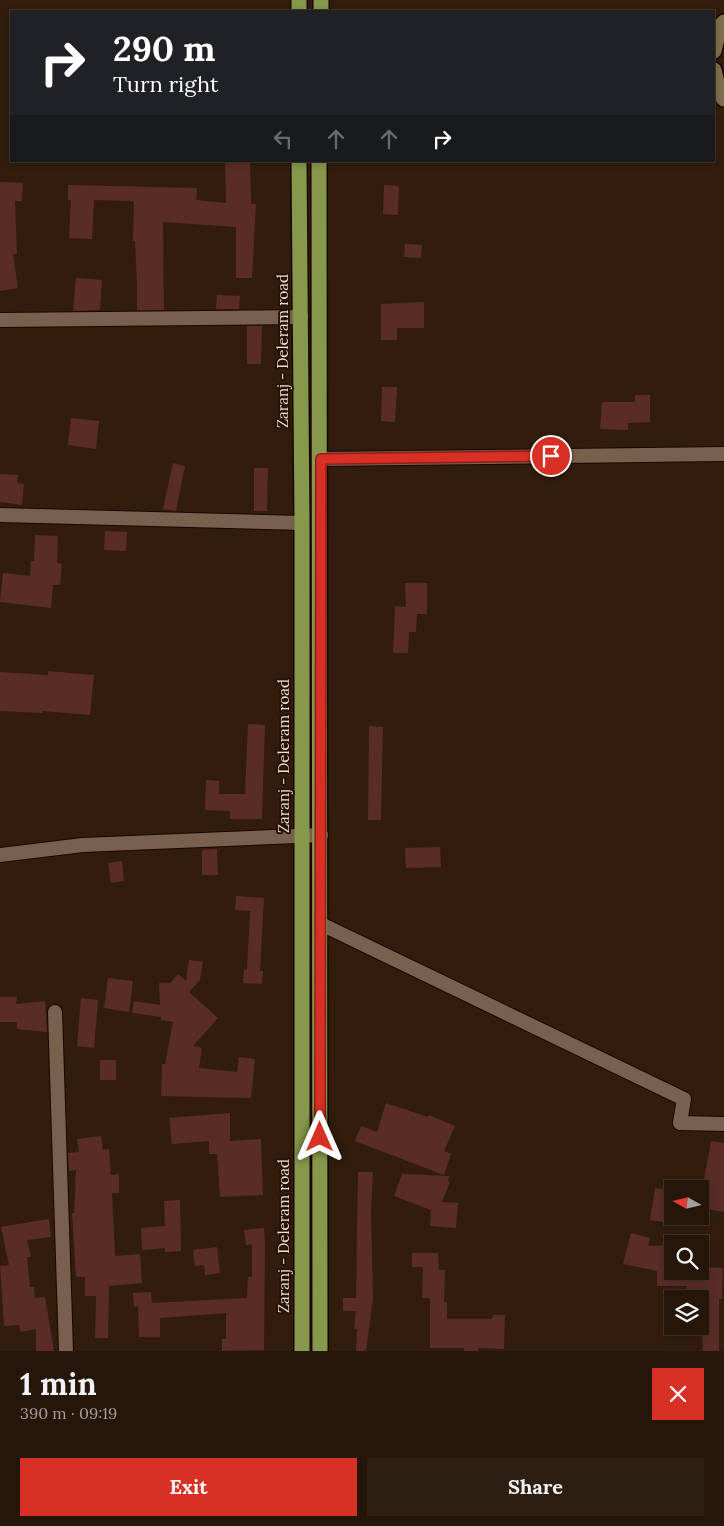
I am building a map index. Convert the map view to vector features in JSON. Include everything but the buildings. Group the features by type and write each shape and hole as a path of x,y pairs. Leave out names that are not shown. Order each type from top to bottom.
{"highway":[{"name":"Zaranj - Deleram road","path":"298,162 302,523 302,1351"},
{"path":"319,162 321,459 320,1351"}],"street":[{"path":"715,45 720,26 724,22"},
{"path":"715,78 720,94 724,99"},
{"path":"0,320 301,317"},
{"path":"321,459 724,454"},
{"path":"0,515 302,523"},
{"path":"0,855 83,845 302,834 321,835"},
{"path":"321,924 684,1099 680,1123 724,1124"},
{"path":"54,1012 66,1351"}],"route":[{"path":"320,1137 321,459 551,456"}]}
